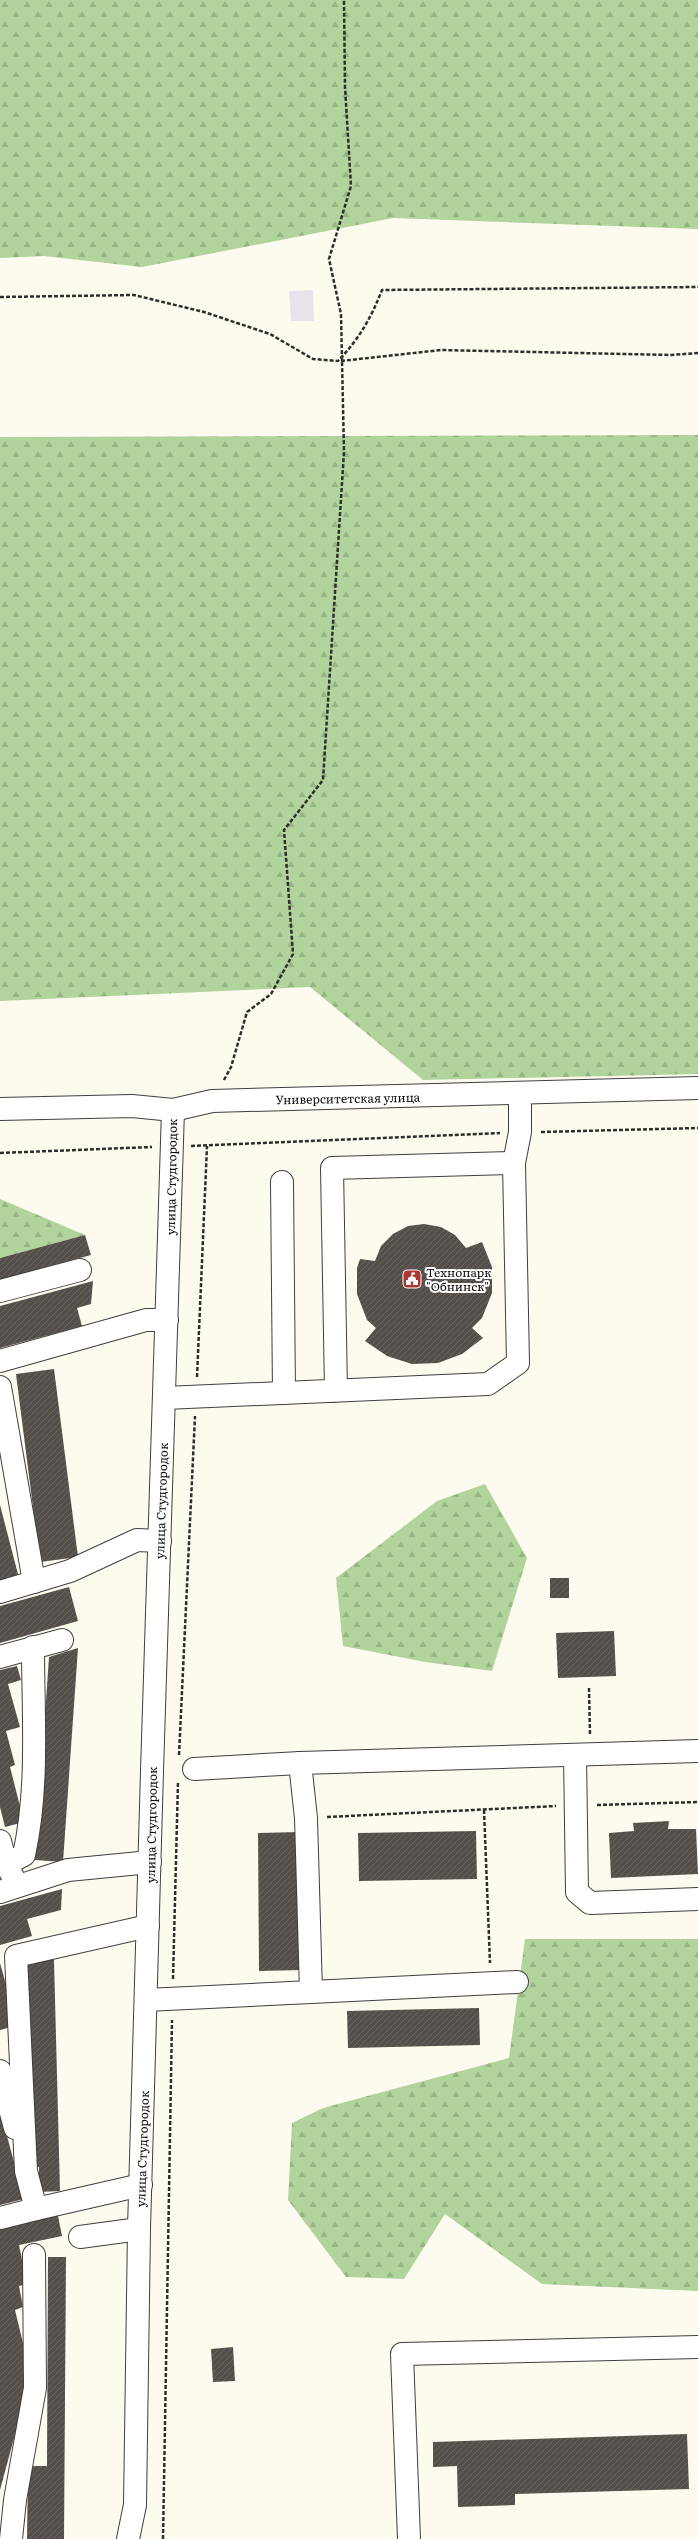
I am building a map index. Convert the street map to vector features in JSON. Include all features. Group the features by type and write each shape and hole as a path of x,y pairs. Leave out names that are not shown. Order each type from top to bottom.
{"street":[{"name":"Университетская улица","path":"0,1109 132,1106 173,1110 212,1101 520,1094 698,1088"},
{"path":"165,1398 488,1384 518,1364 514,1163 520,1132 520,1094"},
{"name":"улица Студгородок","path":"128,2539 135,2506 139,2228 173,1110"},
{"path":"336,1390 332,1168 514,1163"},
{"path":"282,1182 284,1393"},
{"path":"0,1291 80,1270"},
{"path":"0,1361 146,1320 167,1320"},
{"path":"0,1386 34,1582"},
{"path":"0,1592 70,1571 137,1540 160,1542"},
{"path":"0,1657 62,1640"},
{"path":"6,1864 24,1855 30,1829 34,1766 33,1647"},
{"path":"184,1769 300,1763 698,1751"},
{"path":"575,1755 578,1892 590,1903 698,1899"},
{"path":"300,1763 306,1818 311,1992"},
{"path":"0,1840 6,1864 9,1890 68,1870 150,1862"},
{"path":"26,2171 8,1958 148,1926"},
{"path":"146,2000 516,1982"},
{"path":"0,2071 36,2209"},
{"path":"0,2218 141,2185"},
{"path":"80,2237 139,2228"},
{"path":"11,2539 15,2500 35,2388 34,2255"},
{"path":"409,2539 402,2354 698,2347"}],"path":[{"path":"212,1101 231,1067 247,1012 271,994 293,954 284,830 323,780 344,452 341,314 329,259 352,186 345,87 344,0"},
{"path":"338,361 357,340 370,320 382,290 698,287"},
{"path":"0,297 134,295 204,312 270,334 313,360 338,361 441,350 671,354 698,353"},
{"path":"0,1153 207,1146 520,1132 698,1128"},
{"path":"196,1383 207,1146"},
{"path":"163,2539 172,1999 184,1769 195,1414"},
{"path":"306,1818 698,1802"},
{"path":"484,1810 490,1984"}],"shaded area":[{"path":"313,290 314,321 291,321 289,291"}],"green space":[{"path":"0,0 698,0 698,229 393,218 142,267 44,256 0,258"},
{"path":"698,435 698,1074 423,1080 310,987 0,1001 0,437"},
{"path":"0,1199 85,1235 0,1258"},
{"path":"485,1484 527,1558 492,1671 425,1662 343,1646 336,1578 437,1501"},
{"path":"525,1939 698,1939 698,2291 542,2284 445,2214 404,2279 346,2277 288,2200 292,2123 323,2108 509,2058"}],"building":[{"path":"424,1224 441,1227 455,1235 466,1248 482,1242 492,1267 492,1293 482,1318 472,1328 483,1338 462,1354 438,1363 412,1364 387,1356 365,1341 376,1328 367,1320 357,1294 357,1268 360,1259 375,1261 381,1246 393,1234 408,1226"},
{"path":"85,1235 91,1255 0,1280 0,1258"},
{"path":"93,1281 91,1304 77,1308 82,1326 0,1348 0,1306"},
{"path":"54,1369 78,1557 40,1562 16,1374"},
{"path":"0,1505 19,1578 0,1583"},
{"path":"550,1578 569,1578 569,1598 550,1598"},
{"path":"69,1587 78,1621 0,1643 0,1606"},
{"path":"614,1631 616,1676 558,1678 556,1633"},
{"path":"78,1648 63,1862 35,1860 49,1657"},
{"path":"17,1666 21,1680 8,1684 20,1727 6,1731 15,1765 10,1767 24,1822 5,1827 0,1807 0,1670"},
{"path":"669,1821 668,1829 696,1829 698,1874 611,1878 609,1833 634,1831 633,1823"},
{"path":"476,1831 477,1879 359,1881 358,1833"},
{"path":"300,1832 302,1970 259,1971 258,1833"},
{"path":"62,1889 61,1910 27,1919 32,1936 0,1945 0,1906"},
{"path":"27,1960 54,1960 60,2191 39,2192 39,2167 32,2167"},
{"path":"0,1963 12,2006 11,2027 0,2030"},
{"path":"479,2008 480,2045 348,2048 347,2011"},
{"path":"0,2110 24,2199 0,2205"},
{"path":"57,2211 62,2236 19,2245 27,2284 19,2286 23,2307 15,2310 29,2368 24,2401 0,2490 0,2227"},
{"path":"48,2257 66,2257 64,2539 27,2539 28,2466 47,2466"},
{"path":"233,2347 235,2381 213,2382 211,2349"},
{"path":"687,2434 689,2489 515,2494 515,2505 458,2507 457,2466 433,2467 433,2442"}],"place":[{"name":"Технопарк \"Обнинск\"","path":"412,1279"}]}
